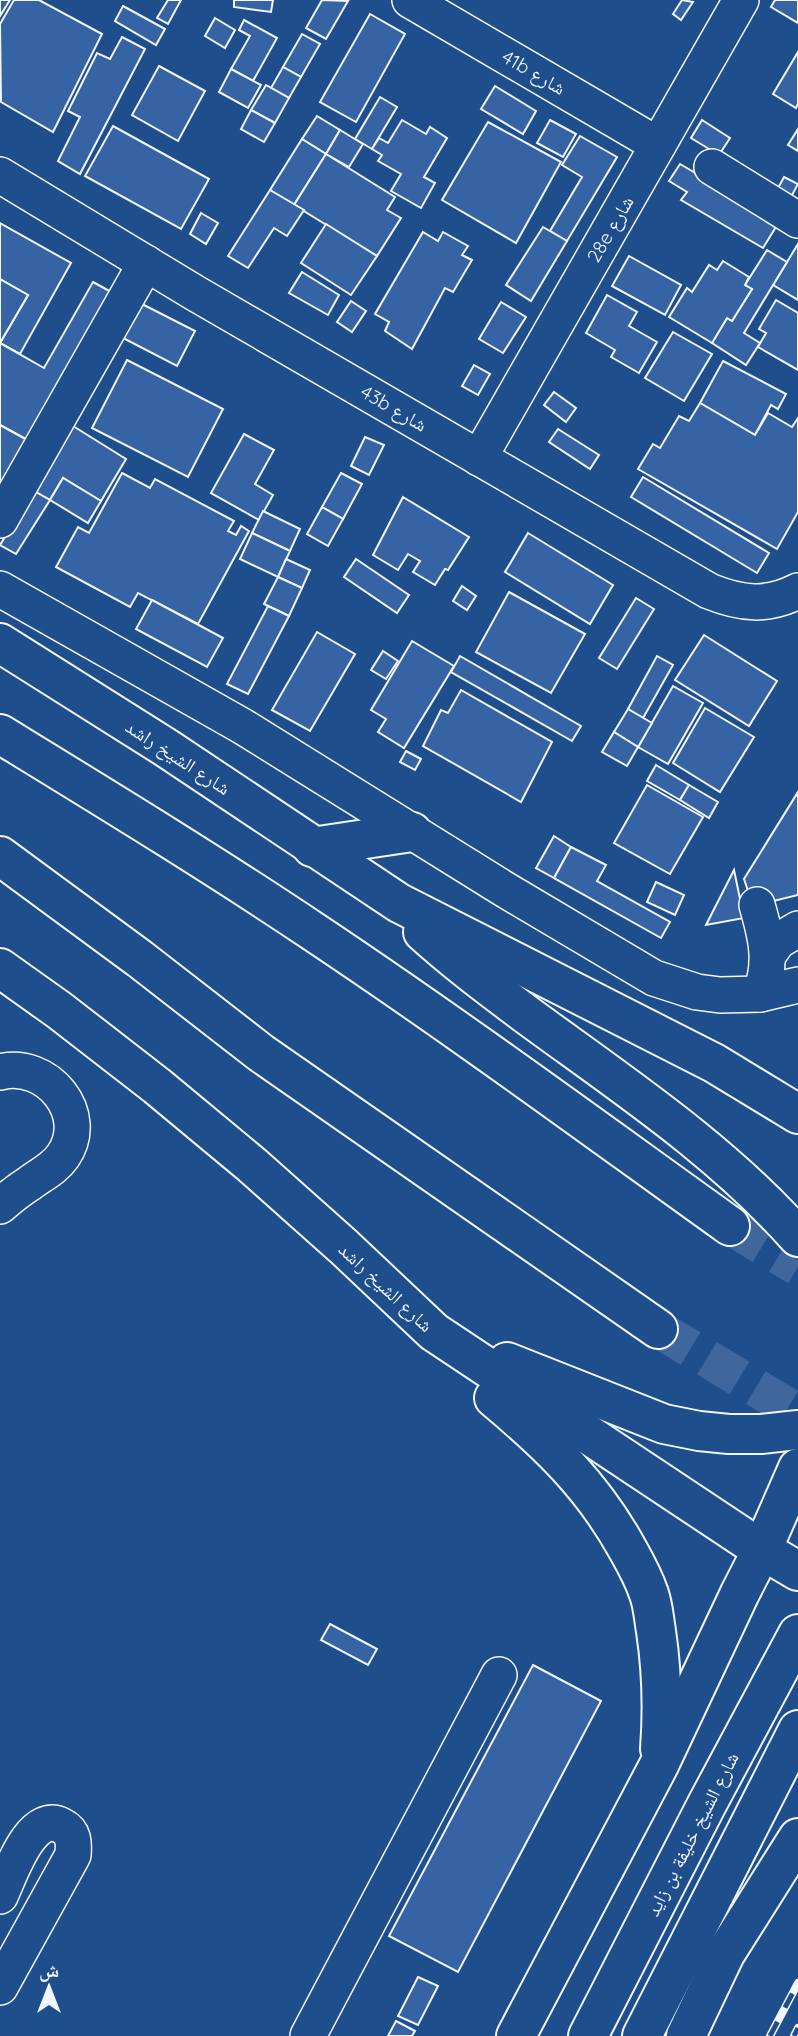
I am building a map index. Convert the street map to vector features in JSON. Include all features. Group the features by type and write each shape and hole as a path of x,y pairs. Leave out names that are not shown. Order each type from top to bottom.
{"main road":[{"name":"شارع الشيخ راشد","path":"0,643 165,747 399,903 714,1063 798,1114"},
{"path":"0,734 200,857 316,933 437,1016 730,1226"},
{"path":"312,847 412,832"},
{"path":"0,856 261,1052 657,1329"},
{"path":"399,903 447,954 710,1151 755,1191 798,1237"},
{"name":"شارع الشيخ راشد","path":"0,968 146,1078 252,1165 434,1332 762,1550 798,1571"},
{"path":"714,1063 754,1076 798,1083"},
{"path":"434,1332 664,1423 729,1434 798,1430"},
{"path":"434,1332 460,1368 565,1461 605,1510 636,1566 650,1595 659,1650 663,1706 659,1765"},
{"path":"516,2036 659,1765 762,1550 798,1468"},
{"path":"762,1550 798,1527"},
{"name":"شارع الشيخ خليفة بن زايد","path":"588,2036 798,1634"},
{"path":"642,2036 798,1730"},
{"path":"686,2036 725,1954 798,1838"},
{"path":"725,1954 798,1877"}],"street":[{"name":"41b شارع","path":"410,0 658,145"},
{"name":"28e شارع","path":"479,458 741,0"},
{"path":"712,167 798,220"},
{"name":"43b شارع","path":"0,175 709,592 730,600 752,603 775,600 798,591"},
{"path":"0,520 146,263"},
{"path":"0,589 242,726 654,978 697,992 730,996 760,994 798,985"},
{"path":"757,905 768,944 767,974 760,994"},
{"path":"768,955 778,941 798,929"},
{"path":"0,1072 25,1070 45,1078 60,1093 70,1112 71,1133 65,1154 51,1170 30,1182 0,1206"},
{"path":"308,2036 499,1675"},
{"path":"0,1896 32,1833 41,1825 51,1823 62,1826 71,1833 73,1855 0,1987"}],"building":[{"path":"0,0 10,0 0,16"},
{"path":"14,0 39,0 102,34 53,132 1,102 0,24"},
{"path":"168,0 181,0 168,24 157,18"},
{"path":"234,0 273,0 271,12 234,7"},
{"path":"322,0 348,1 326,39 306,28"},
{"path":"682,0 693,2 681,20 673,14"},
{"path":"775,0 798,0 798,23 771,7"},
{"path":"123,6 165,29 156,45 115,21"},
{"path":"370,14 405,34 356,122 320,102"},
{"path":"215,18 235,30 225,48 205,36"},
{"path":"244,20 277,38 253,81 231,69 250,36 239,30"},
{"path":"302,34 320,44 301,77 283,67"},
{"path":"122,37 145,49 80,174 58,161 80,117 68,111 97,53 110,59"},
{"path":"798,52 798,104 796,108 773,94"},
{"path":"159,66 205,91 178,141 132,115"},
{"path":"283,67 301,77 289,98 271,88"},
{"path":"231,69 261,85 248,108 219,92"},
{"path":"266,85 289,98 275,123 251,110"},
{"path":"495,86 536,111 523,134 481,109"},
{"path":"380,97 397,107 372,149 355,139"},
{"path":"251,110 275,123 264,142 241,129"},
{"path":"317,116 340,130 326,154 302,139"},
{"path":"402,120 426,134 430,127 447,138 424,177 435,183 421,208 391,191 401,174 378,161 382,155 372,149 379,138 388,143"},
{"path":"550,120 576,134 563,157 537,143"},
{"path":"702,120 730,138 719,155 691,138"},
{"path":"488,122 561,162 516,243 442,200"},
{"path":"113,126 209,179 181,229 85,176"},
{"path":"798,129 798,151 788,145"},
{"path":"340,130 363,144 349,167 326,154"},
{"path":"580,136 617,157 567,241 550,231 582,177 562,165"},
{"path":"302,139 326,154 294,205 270,190"},
{"path":"326,154 395,197 387,210 401,218 377,256 294,205"},
{"path":"680,164 779,222 763,248 681,200 687,192 669,181"},
{"path":"784,177 798,184 791,197 777,190"},
{"path":"270,190 304,210 287,236 274,228 248,268 228,256"},
{"path":"201,213 218,223 206,244 190,234"},
{"path":"0,223 71,263 20,354 0,343 28,295 0,279"},
{"path":"326,224 377,256 351,295 301,263"},
{"path":"543,227 567,241 531,301 506,285"},
{"path":"423,232 438,241 443,232 468,246 462,255 472,260 453,292 445,288 412,349 385,331 389,322 375,314"},
{"path":"798,244 798,300 773,285"},
{"path":"767,250 787,262 744,333 760,343 746,365 712,343 727,318 732,321 752,289 745,285"},
{"path":"629,256 681,285 665,315 612,286"},
{"path":"723,261 749,277 745,285 752,289 732,321 727,318 712,343 669,317 687,288 692,292 709,265 717,270"},
{"path":"302,272 339,295 328,315 289,293"},
{"path":"0,279 28,295 0,343"},
{"path":"93,282 113,293 29,441 0,425 0,343 44,368"},
{"path":"607,295 637,312 629,326 657,342 639,373 611,357 615,350 586,333"},
{"path":"776,300 798,313 798,370 758,347 766,333 759,329"},
{"path":"351,301 366,311 352,332 337,322"},
{"path":"501,302 526,317 503,353 479,339"},
{"path":"140,303 195,331 177,366 123,338"},
{"path":"673,332 712,354 684,401 645,378"},
{"path":"127,360 223,409 188,477 92,428"},
{"path":"723,361 786,394 778,409 771,405 755,435 700,403"},
{"path":"474,365 490,374 478,395 462,386"},
{"path":"554,392 576,408 566,422 544,405"},
{"path":"700,403 755,435 768,413 792,427 798,418 798,512 777,549 638,469 653,444 660,448 679,416 689,421"},
{"path":"0,425 29,441 0,491"},
{"path":"73,426 126,459 101,501 63,478 50,500 34,491"},
{"path":"558,429 599,455 590,469 549,442"},
{"path":"244,434 274,450 255,484 273,495 259,520 211,493"},
{"path":"365,437 384,445 369,475 351,466"},
{"path":"122,473 150,488 155,479 234,521 228,531 236,535 241,526 249,531 198,624 138,593 130,607 56,567 78,527 89,533"},
{"path":"341,473 362,484 343,519 322,507"},
{"path":"643,477 769,553 757,573 631,497"},
{"path":"63,478 101,501 88,523 50,500"},
{"path":"34,491 50,500 16,554 0,545"},
{"path":"403,497 469,537 435,585 413,572 420,561 408,554 398,570 373,555"},
{"path":"322,507 343,519 328,546 307,534"},
{"path":"263,511 300,529 290,551 252,533"},
{"path":"252,533 290,551 278,577 240,559"},
{"path":"528,533 613,585 590,624 505,572"},
{"path":"286,559 310,570 302,588 278,577"},
{"path":"356,559 409,595 397,613 344,577"},
{"path":"278,577 302,588 289,616 264,604"},
{"path":"462,586 476,596 467,610 453,601"},
{"path":"509,592 585,634 551,693 476,652"},
{"path":"636,598 654,609 617,669 599,658"},
{"path":"152,600 223,638 207,667 136,629"},
{"path":"268,606 289,616 248,694 227,684"},
{"path":"317,632 355,654 310,731 272,710"},
{"path":"704,635 777,681 749,726 675,680"},
{"path":"412,641 454,666 404,748 378,732 386,719 371,710"},
{"path":"383,651 398,661 386,679 371,670"},
{"path":"460,656 581,726 572,741 451,672"},
{"path":"657,656 673,665 643,718 628,709"},
{"path":"673,686 703,703 668,764 638,747"},
{"path":"461,690 552,742 521,802 423,746 441,710 448,713"},
{"path":"705,708 754,737 720,792 673,763"},
{"path":"628,709 652,723 638,747 614,732"},
{"path":"614,732 638,747 627,766 602,752"},
{"path":"406,751 421,759 415,770 400,762"},
{"path":"656,765 689,785 680,800 647,781"},
{"path":"647,785 703,817 670,874 614,843"},
{"path":"689,785 718,802 709,818 680,800"},
{"path":"798,792 798,895 753,906 744,879"},
{"path":"554,836 571,847 554,878 536,868"},
{"path":"571,847 606,865 597,881 670,922 661,938 554,878"},
{"path":"734,870 744,918 706,925"},
{"path":"656,882 684,895 675,915 647,902"},
{"path":"330,1624 377,1649 368,1665 321,1640"},
{"path":"533,1665 601,1701 458,1972 389,1936"},
{"path":"418,1977 438,1986 418,2025 398,2016"},
{"path":"396,2021 415,2031 412,2036 388,2036"}],"tunnel":[{"path":"730,1226 798,1267"},
{"path":"658,1329 798,1413"}],"railway":[{"path":"770,2036 798,1983"},
{"path":"794,2036 798,2028"}]}
